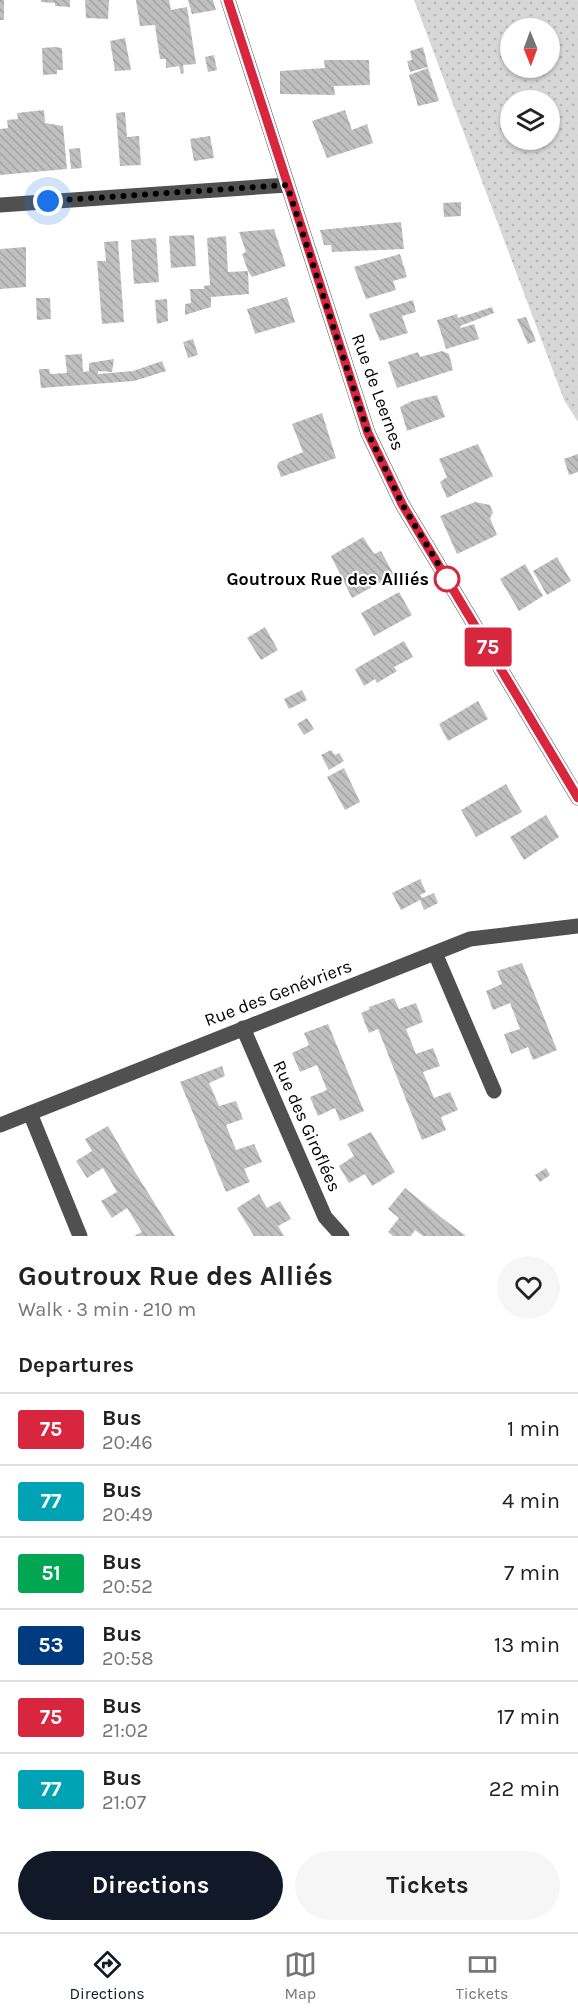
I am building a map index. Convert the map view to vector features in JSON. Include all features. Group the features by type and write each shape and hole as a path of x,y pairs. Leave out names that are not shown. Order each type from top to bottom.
{"street":[{"name":"Rue de Leernes","path":"228,0 368,433 402,504 578,798"},
{"path":"0,205 287,185"},
{"name":"Rue des Genévriers","path":"0,1125 470,939 578,926"},
{"path":"435,953 494,1092"},
{"name":"Rue des Giroflées","path":"243,1028 325,1217 342,1236"},
{"path":"30,1113 80,1236"}],"shaded area":[{"path":"414,0 578,0 578,422 564,400"}],"building":[{"path":"0,0 4,0 4,20 0,20"},
{"path":"41,0 70,0 70,7 55,6 55,3 41,2"},
{"path":"85,0 109,0 108,19 86,18"},
{"path":"136,0 169,0 171,10 187,7 196,64 183,65 184,73 181,74 179,66 166,68 166,59 160,59 155,25 140,26"},
{"path":"188,0 213,0 216,10 192,14"},
{"path":"125,38 131,70 115,71 110,41"},
{"path":"423,47 428,67 410,72 407,61 412,60 410,51"},
{"path":"42,48 62,48 63,70 57,70 57,74 43,75"},
{"path":"214,55 217,70 208,72 205,57"},
{"path":"324,60 369,60 370,85 334,86 335,95 280,94 280,71 325,68"},
{"path":"428,68 439,101 418,106 409,75"},
{"path":"44,110 45,123 63,126 67,169 0,175 0,129 8,128 7,120 18,119 17,113"},
{"path":"345,110 352,130 367,124 373,143 327,158 312,121"},
{"path":"125,112 127,137 139,136 141,165 120,166 116,113"},
{"path":"210,136 214,158 194,161 190,139"},
{"path":"80,148 82,168 71,169 69,149"},
{"path":"461,202 461,216 444,217 443,203"},
{"path":"401,222 404,249 332,252 331,245 324,245 320,230"},
{"path":"274,229 286,266 252,277 242,254 246,252 239,232"},
{"path":"194,235 196,266 171,268 169,236"},
{"path":"226,236 228,272 248,271 249,294 211,297 211,307 185,315 185,304 191,303 190,289 204,289 204,286 210,285 207,238"},
{"path":"156,238 159,282 134,284 131,240"},
{"path":"118,241 124,322 102,324 97,261 106,261 104,242"},
{"path":"26,247 26,287 0,289 0,249"},
{"path":"400,254 407,277 393,281 396,290 366,299 354,267"},
{"path":"287,297 295,322 255,334 247,309"},
{"path":"36,298 50,298 51,319 37,320"},
{"path":"167,299 168,321 157,324 155,300"},
{"path":"413,300 416,312 402,316 408,333 380,341 369,314"},
{"path":"492,307 494,313 460,326 461,328 474,324 479,339 446,349 437,320 457,314 458,318"},
{"path":"526,317 536,341 528,344 517,319"},
{"path":"193,339 198,355 188,358 183,342"},
{"path":"442,351 449,354 453,370 397,388 388,362 418,352 420,357"},
{"path":"82,354 83,372 89,371 89,363 114,359 112,372 98,371 98,374 133,371 162,361 166,371 134,381 41,388 39,369 49,369 50,374 67,373 65,355"},
{"path":"437,395 445,417 407,431 400,407 412,401"},
{"path":"322,413 336,458 281,477 277,466 279,462 303,452 292,424"},
{"path":"478,444 493,476 447,498 440,482 447,477 439,459"},
{"path":"578,454 578,472 569,475 564,459"},
{"path":"475,502 490,505 493,513 490,518 497,535 457,554 440,516"},
{"path":"363,537 374,554 381,551 394,575 352,598 331,556"},
{"path":"557,557 571,581 547,595 533,571"},
{"path":"525,564 543,596 519,611 500,579"},
{"path":"399,592 412,615 374,636 361,613"},
{"path":"265,627 278,650 261,660 247,638"},
{"path":"404,641 413,657 394,667 397,671 377,683 375,679 364,686 355,669"},
{"path":"302,690 307,700 289,709 284,699"},
{"path":"478,701 488,719 448,741 439,724"},
{"path":"307,718 314,729 304,735 297,724"},
{"path":"331,750 335,755 339,753 344,761 329,770 321,755"},
{"path":"344,768 360,802 345,810 327,777"},
{"path":"506,784 522,812 476,837 461,810"},
{"path":"546,815 559,837 524,860 510,837"},
{"path":"420,879 426,892 420,895 422,898 434,893 438,903 424,910 420,900 401,910 392,893"},
{"path":"522,963 557,1050 533,1060 528,1047 511,1054 504,1034 520,1029 510,1003 493,1010 486,991 502,984 497,971"},
{"path":"394,998 399,1009 416,1003 423,1022 406,1029 416,1054 433,1048 440,1066 423,1072 434,1098 450,1092 458,1110 441,1117 446,1130 422,1140 378,1029 369,1033 361,1013 370,1009 369,1007"},
{"path":"328,1024 364,1111 340,1121 335,1108 318,1116 310,1097 327,1090 317,1065 300,1072 292,1053 309,1045 304,1033"},
{"path":"222,1066 225,1076 209,1083 219,1106 236,1101 243,1119 226,1125 236,1150 254,1144 262,1162 244,1169 250,1182 226,1192 180,1082"},
{"path":"108,1126 175,1236 134,1236 142,1232 127,1208 112,1218 101,1201 117,1192 103,1168 87,1178 76,1161 92,1151 85,1139"},
{"path":"371,1132 395,1172 372,1186 365,1174 349,1183 339,1166 354,1156 347,1144"},
{"path":"546,1168 550,1175 540,1182 535,1175"},
{"path":"405,1188 466,1236 423,1236 415,1230 411,1236 393,1236 388,1232 399,1218 388,1209"},
{"path":"259,1194 267,1208 280,1201 291,1219 278,1226 284,1236 254,1236 237,1208"}],"bus line":[{"name":"75","path":"228,0 368,433 402,504 578,798"}],"place":[{"name":"Goutroux Rue des Alliés","path":"447,579"}],"route":[{"path":"48,201 287,185 368,433 402,504 449,582 447,579"}]}
